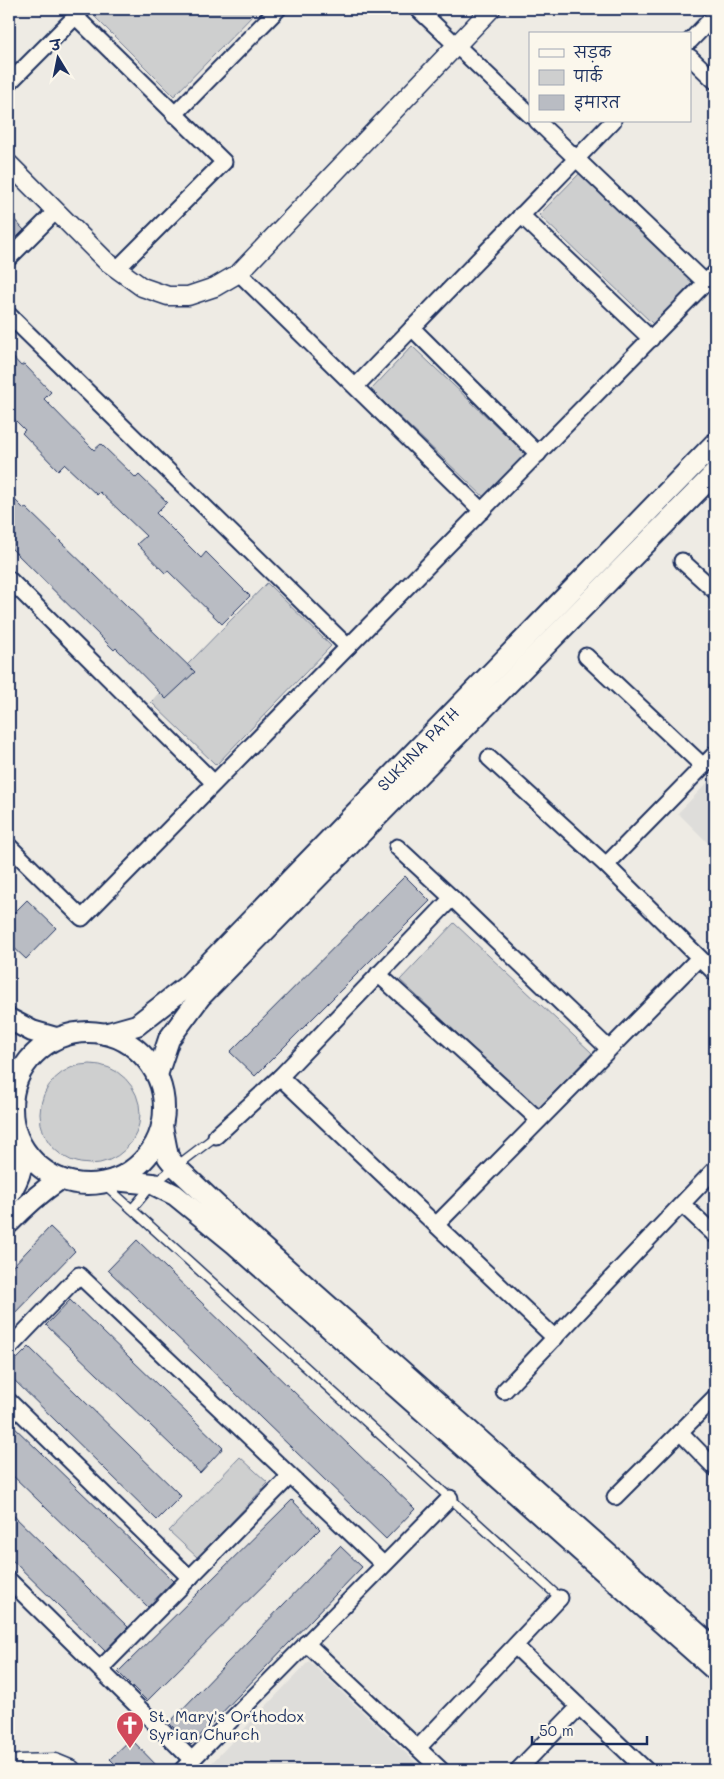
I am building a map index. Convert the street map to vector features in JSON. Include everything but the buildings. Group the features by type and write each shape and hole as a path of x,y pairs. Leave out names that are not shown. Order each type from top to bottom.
{"main road":[{"name":"SUKHNA PATH","path":"105,1034 137,1025 187,986 715,443"},
{"name":"SUKHNA PATH","path":"157,1075 168,1039 200,998 715,473"},
{"path":"9,1019 32,1031 56,1038"},
{"path":"108,1181 130,1171 145,1159 155,1144 162,1126 164,1109 163,1092 157,1075 141,1053 118,1038 105,1034 80,1032 56,1038 43,1046 23,1068 12,1072 11,1113 14,1129 20,1144 37,1165 60,1179 82,1184 108,1181 153,1184 175,1195 235,1244 715,1670"},
{"path":"162,1126 168,1157 176,1167 254,1240 715,1650"},
{"path":"9,1195 17,1182 22,1168 20,1144"},
{"path":"9,1223 26,1205 60,1179"}],"street":[{"path":"174,115 278,9"},
{"path":"418,9 529,114"},
{"path":"9,164 106,261 142,288 168,296 188,296 215,287 239,273 491,9"},
{"path":"9,83 79,13 174,115 224,162 117,269"},
{"path":"692,39 715,15"},
{"path":"692,59 715,81"},
{"path":"9,846 82,918 710,278 538,122"},
{"path":"356,386 611,122"},
{"path":"9,258 56,211"},
{"path":"521,215 651,339"},
{"path":"239,273 482,511"},
{"path":"9,315 348,647"},
{"path":"412,328 538,454"},
{"path":"682,561 715,591"},
{"path":"9,579 214,783"},
{"path":"586,656 703,766"},
{"path":"606,865 715,754"},
{"path":"489,758 606,865 715,972"},
{"path":"397,847 609,1049"},
{"path":"216,1136 280,1076 452,898"},
{"path":"436,1225 699,958"},
{"path":"378,974 539,1120"},
{"path":"280,1076 555,1338"},
{"path":"504,1391 715,1169"},
{"path":"682,1204 715,1235"},
{"path":"9,1348 79,1275 382,1564"},
{"path":"615,1497 715,1397"},
{"path":"9,1401 190,1578"},
{"path":"680,1432 715,1468"},
{"path":"100,1669 290,1476"},
{"path":"9,1580 100,1669 187,1765 382,1564 450,1498"},
{"path":"418,1748 560,1598"},
{"path":"306,1643 441,1770"},
{"path":"515,1646 646,1770"},
{"path":"518,1770 579,1707"},
{"path":"9,1768 19,1764 56,1763 72,1770"}],"lane":[{"path":"132,1209 153,1184 216,1136"},
{"path":"108,1181 132,1209 560,1598"}],"shaded area":[{"path":"715,775 715,850 678,813"},
{"path":"309,1661 424,1770 205,1770"}],"green space":[{"path":"103,9 259,9 174,96 95,17"},
{"path":"581,172 695,280 653,324 539,215"},
{"path":"412,346 527,455 485,498 371,390"},
{"path":"267,583 331,646 216,765 151,702"},
{"path":"454,923 592,1053 538,1109 400,980"},
{"path":"90,1064 109,1068 126,1078 136,1095 140,1114 136,1133 126,1150 109,1160 90,1164 71,1160 54,1150 44,1133 40,1114 44,1095 54,1078 71,1068"},
{"path":"240,1457 268,1483 198,1558 169,1531"}],"place":[{"name":"St. Mary's Orthodox Syrian Church","path":"130,1749"}]}
